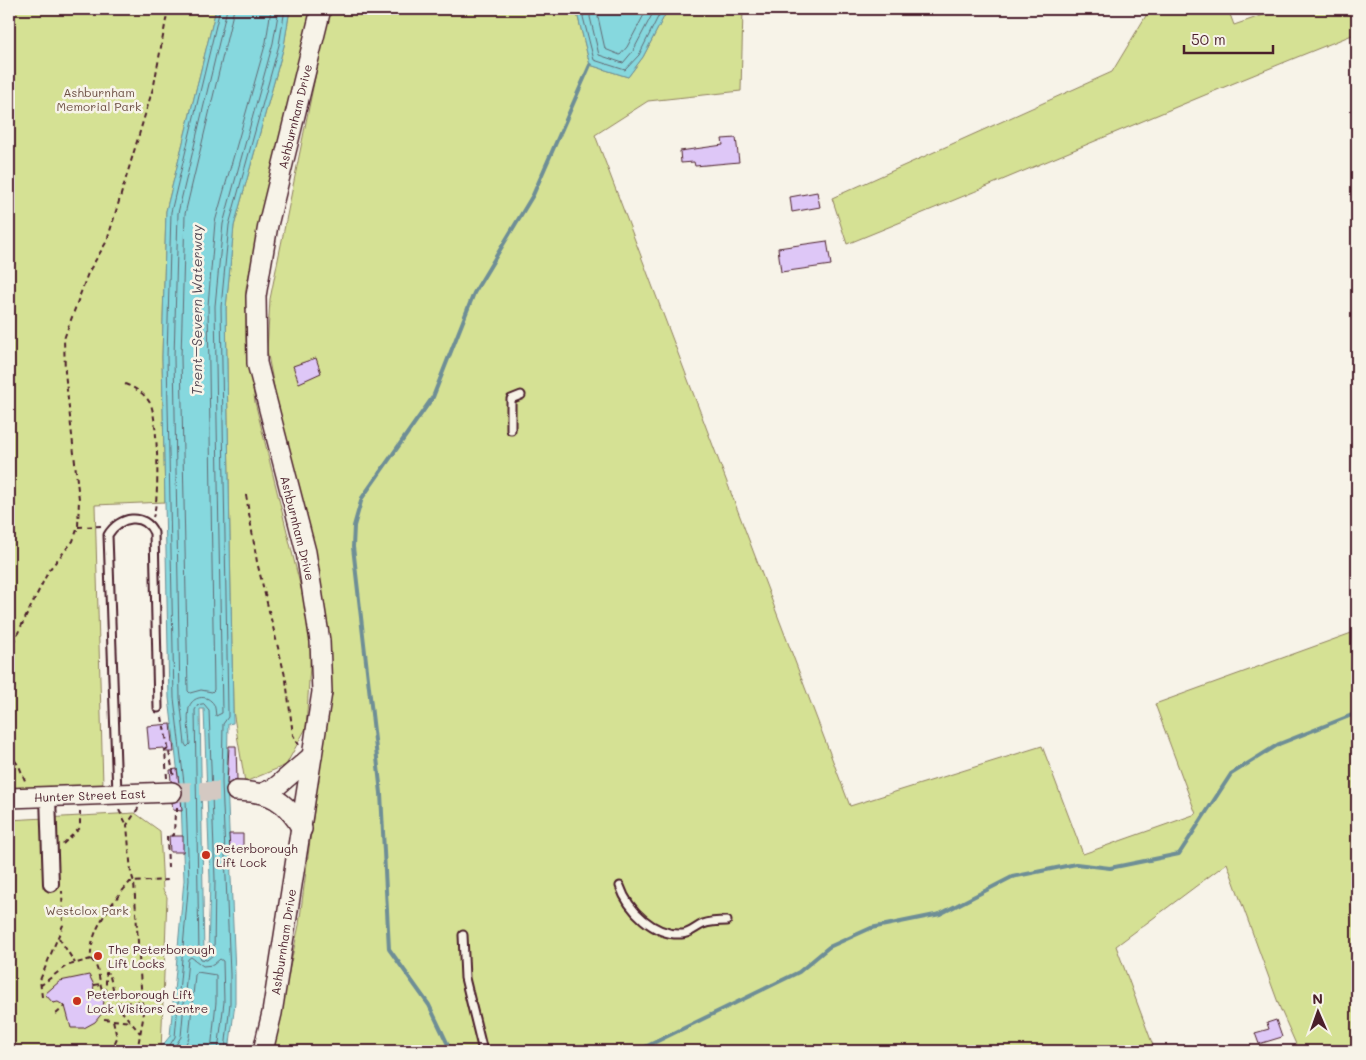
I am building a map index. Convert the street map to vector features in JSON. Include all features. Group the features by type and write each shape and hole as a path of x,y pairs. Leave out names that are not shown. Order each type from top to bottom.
{"street":[{"name":"Ashburnham Drive","path":"263,1051 272,1013 302,829 310,758 322,692 320,641 306,552 257,363 256,296 268,225 321,9"},
{"path":"263,793 276,787 310,758"},
{"name":"Hunter Street East","path":"9,798 139,795 174,791"},
{"path":"236,791 263,793 287,807 302,829"},
{"path":"40,797 57,885"}],"lane":[{"path":"511,430 511,399 521,394"},
{"path":"117,795 108,534 113,525 120,520 143,519 150,524 154,533 158,708"},
{"path":"620,886 628,906 637,916 656,927 670,932 682,934 710,922 727,920"},
{"path":"463,935 465,978 483,1051"}],"path":[{"path":"9,652 49,570 73,541 78,527 79,499 65,372 64,339 84,282 107,241 154,85 168,9"},
{"path":"125,384 138,388 151,404 157,451 156,507 150,524"},
{"path":"246,495 257,562 286,680 293,735 310,758"},
{"path":"78,527 113,525"},
{"path":"158,708 166,724 168,749 171,752 176,812 174,835 167,836 168,868"},
{"path":"166,770 165,751 168,749"},
{"path":"9,753 40,797"},
{"path":"117,795 120,812 126,825 131,873 134,882 142,1002 138,1051"},
{"path":"126,825 139,809 139,795"},
{"path":"62,845 80,828 80,796"},
{"path":"140,1033 116,1003 109,973 106,973 106,997 100,984 96,964 91,959 91,951 99,924 130,882 169,880"},
{"path":"42,997 40,980 63,925 57,885"},
{"path":"59,938 76,963"},
{"path":"40,986 66,966 91,959"},
{"path":"94,985 100,984"},
{"path":"116,1003 142,1002"},
{"path":"56,1014 65,1006"},
{"path":"104,1019 131,1022"},
{"path":"112,1051 117,1038 113,1020"}],"green space":[{"name":"Ashburnham Memorial Park","path":"9,9 216,9 166,211 162,357 165,502 95,505 103,785 9,788"},
{"path":"290,9 315,9 281,132 246,288 246,341 255,402 312,633 306,728 286,765 245,782 233,711 226,308 234,226 284,46"},
{"path":"329,9 580,9 578,17 590,65 628,77 643,57 668,9 743,9 741,91 648,101 595,135 850,806 1042,746 1083,854 1196,814 1155,704 1357,631 1357,1051 1299,1051 1280,1008 1227,863 1116,946 1155,1051 272,1051 299,925 322,749 330,647 310,530 278,408 267,350 270,299"},
{"path":"1150,9 1228,9 1234,25 1281,9 1357,9 1357,33 847,244 832,198 1112,72"},
{"name":"Westclox Park","path":"135,813 160,831 163,890 167,897 161,1051 9,1051 9,820"}],"water":[{"name":"Trent–Severn Waterway","path":"216,9 290,9 284,46 234,226 226,308 233,711 233,723 228,724 227,782 235,973 235,1003 229,1051 161,1051 162,1046 170,1036 184,880 181,800 169,698 162,357 166,211","holes":["200,709 204,709 210,879 208,955 204,955"]},
{"path":"580,9 668,9 643,57 628,77 590,65 578,17"}],"building":[{"path":"736,138 739,162 695,166 694,162 681,163 680,151 723,145 722,139"},
{"path":"817,192 820,207 792,212 790,197"},
{"path":"827,241 831,265 781,272 778,248"},
{"path":"316,358 321,373 299,383 293,366"},
{"path":"171,724 174,752 165,752 164,748 149,749 147,726"},
{"path":"229,746 236,746 237,780 227,784"},
{"path":"177,769 179,784 171,781 170,770"},
{"path":"181,798 182,811 173,810 172,803"},
{"path":"229,834 243,834 243,850 230,850"},
{"path":"169,836 183,836 183,852 170,852"},
{"name":"Peterborough Lift Lock Visitors Centre","path":"89,975 94,985 92,998 104,999 103,1012 95,1022 84,1028 71,1028 65,1006 58,1002 53,1003 45,994 60,981"},
{"path":"1276,1020 1282,1037 1259,1044 1255,1033 1269,1029 1267,1023"}],"waterway":[{"path":"451,1051 429,1005 389,949 381,793 353,547 354,526 362,498 433,397 474,293 533,195 590,65"},
{"path":"637,1051 799,972 829,947 871,928 940,914 1012,877 1076,864 1110,868 1179,854 1231,774 1279,744 1357,713"}],"tunnel":[{"path":"172,792 236,791"}],"place":[{"name":"Peterborough Lift Lock","path":"206,855"},
{"name":"The Peterborough Lift Locks","path":"98,956"},
{"name":"Peterborough Lift Lock Visitors Centre","path":"77,1001"}]}
